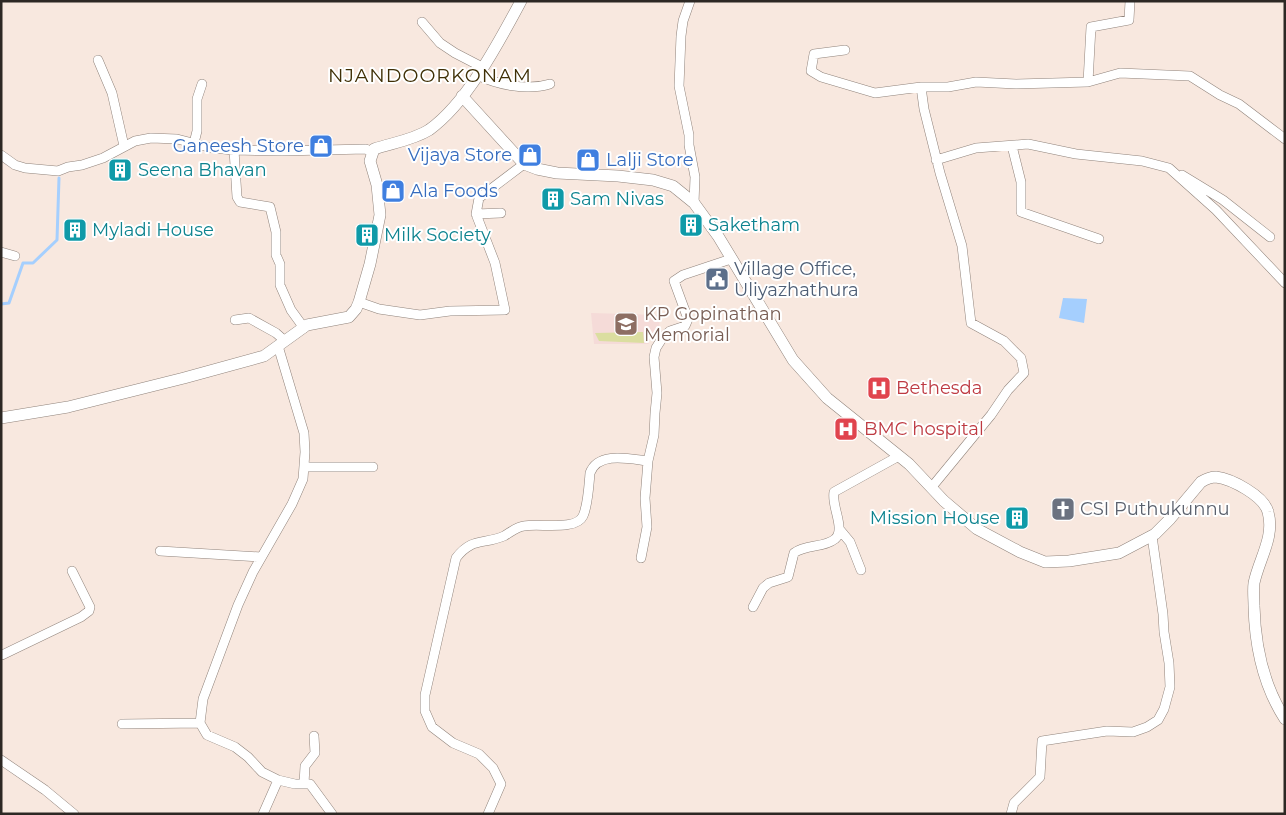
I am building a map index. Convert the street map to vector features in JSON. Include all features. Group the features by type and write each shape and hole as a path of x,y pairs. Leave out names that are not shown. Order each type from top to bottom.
{"main road":[{"path":"1,418 68,407 264,356 307,325 350,316 359,302 370,264 380,215 377,186 370,161 374,149 417,136 429,129 456,106 497,44 521,1"},
{"path":"462,96 524,164 557,173 653,180 673,186 694,203 718,236 793,360 827,398 910,464 931,488 977,529 1020,552 1045,562 1069,562 1119,552 1152,536 1170,519 1201,482 1207,478 1215,477 1232,483 1260,499 1268,511 1270,530 1266,549 1254,584 1255,633 1265,680 1285,719"}],"street":[{"path":"690,1 680,36 679,86 695,177 694,203"},
{"path":"1088,82 1091,28 1128,20 1130,1"},
{"path":"422,22 440,42 500,84 539,88 550,84"},
{"path":"845,50 814,54 811,71 820,78 874,93 921,87 948,87 976,82 1016,84 1088,82 1120,73 1190,76 1220,95 1239,104 1285,139"},
{"path":"98,60 112,93 124,146"},
{"path":"194,143 197,131 197,99 202,84"},
{"path":"921,87 936,160 962,246 971,323 1004,342 1021,358 1024,373 1008,390 992,415 931,488"},
{"path":"1,155 14,165 58,171 103,158 135,141 151,138 177,139 212,148 234,150 366,149 372,153"},
{"path":"936,160 976,148 1028,144 1076,154 1142,161 1169,168 1194,181 1224,200 1270,237"},
{"path":"1012,146 1021,182 1021,212 1099,238"},
{"path":"234,150 237,197 240,202 270,207 276,232 276,255 280,264 280,285 290,310 304,328"},
{"path":"359,302 379,309 420,315 450,310 505,310 498,274 476,214 479,198 524,164"},
{"path":"1169,168 1242,236 1285,283"},
{"path":"476,214 501,213"},
{"path":"1,252 14,256"},
{"path":"641,558 646,527 645,498 648,461 655,420 654,357 656,348 663,337 685,326 688,319 674,281 683,275 731,259"},
{"path":"235,320 249,318 276,333 282,343 304,433 303,479 292,504 261,557 238,605 203,699 200,723 207,735 235,747 262,772 278,780 295,784 310,784 332,814"},
{"path":"861,570 850,542 840,530 834,502 834,492 899,456"},
{"path":"488,814 501,784 493,768 479,754 453,743 432,727 425,710 425,695 456,558 463,548 472,543 504,536 516,528 568,525 578,522 583,516 590,473 597,462 604,459 617,458 648,461"},
{"path":"304,467 373,467"},
{"path":"753,607 763,588 769,583 788,577 794,553 834,540 840,530"},
{"path":"1011,814 1014,803 1040,777 1042,741 1107,731 1133,732 1147,727 1158,720 1164,709 1170,687 1163,614 1152,536"},
{"path":"160,551 261,557"},
{"path":"1,655 81,617 89,611 88,601 72,571"},
{"path":"122,724 200,723"},
{"path":"304,784 305,766 314,753 314,736"},
{"path":"1,760 45,790 74,814"},
{"path":"263,814 278,780"}],"shaded area":[{"name":"KP Gopinathan Memorial","path":"591,313 660,315 659,334 647,335 649,344 594,344"}],"green space":[{"path":"643,332 644,343 599,341 595,333"}],"water":[{"path":"1063,298 1087,299 1084,323 1059,318"}],"waterway":[{"path":"1,304 9,303 23,263 33,263 57,240 59,178"}],"place":[{"name":"Ganeesh Store","path":"321,146"},
{"name":"Vijaya Store","path":"530,155"},
{"name":"Lalji Store","path":"588,160"},
{"name":"Seena Bhavan","path":"120,170"},
{"name":"Ala Foods","path":"393,191"},
{"name":"Sam Nivas","path":"553,199"},
{"name":"Saketham","path":"691,225"},
{"name":"Myladi House","path":"75,230"},
{"name":"Milk Society","path":"367,235"},
{"name":"Village Office, Uliyazhathura","path":"717,279"},
{"name":"KP Gopinathan Memorial","path":"626,324"},
{"name":"Bethesda","path":"879,388"},
{"name":"BMC hospital","path":"846,429"},
{"name":"CSI Puthukunnu","path":"1063,509"},
{"name":"Mission House","path":"1017,518"}],"district":[{"name":"NJANDOORKONAM","path":"430,75"}]}
